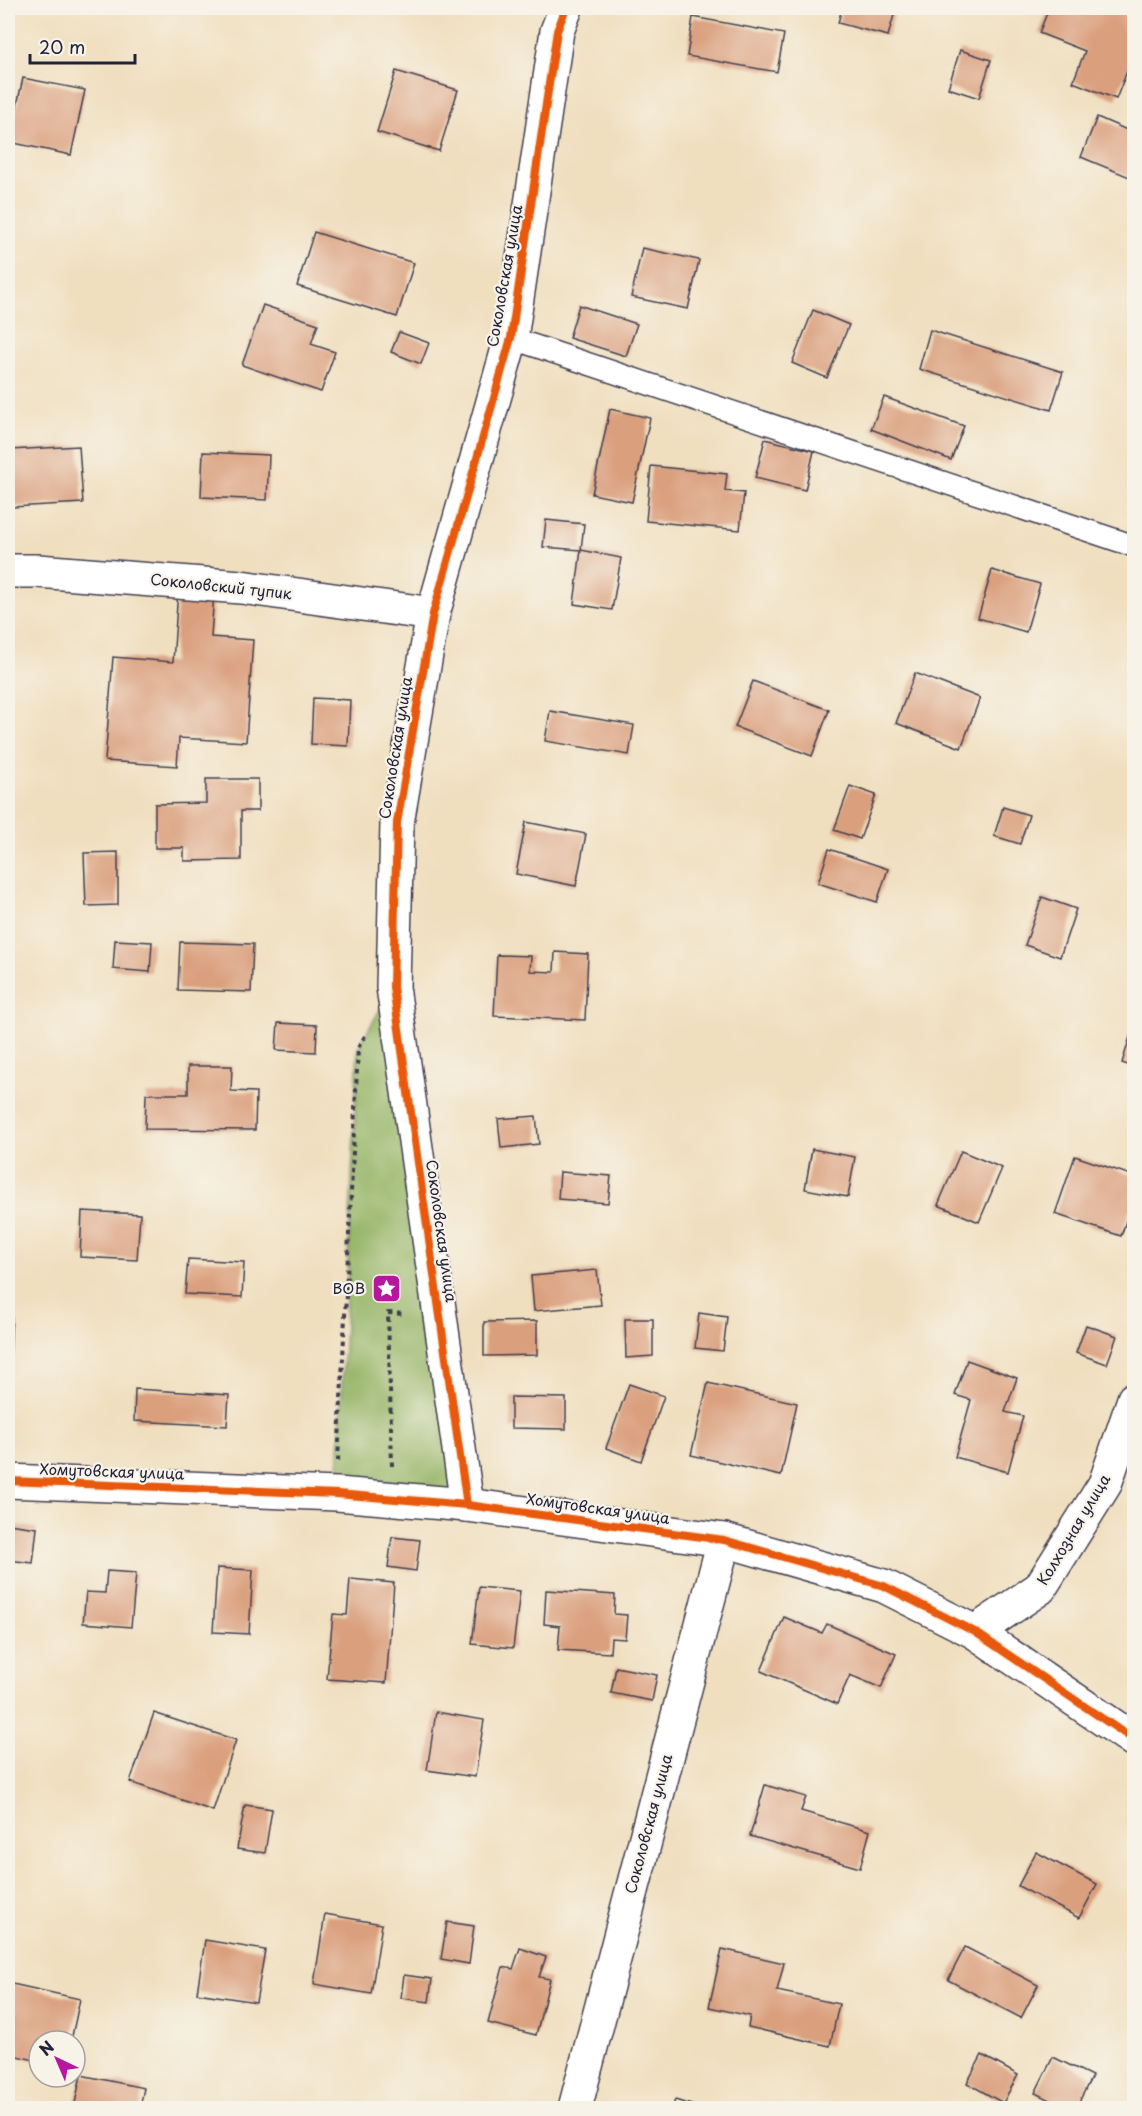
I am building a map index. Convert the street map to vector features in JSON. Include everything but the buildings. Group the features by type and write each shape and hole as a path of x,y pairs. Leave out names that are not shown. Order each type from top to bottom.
{"street":[{"name":"Соколовская улица","path":"467,1505 393,987 397,823 433,614 511,338 557,31 566,8"},
{"name":"Соколовский тупик","path":"8,571 38,571 241,587 433,614"},
{"name":"Колхозная улица","path":"975,1632 1040,1588 1105,1484 1134,1399"},
{"name":"Хомутовская улица","path":"8,1481 336,1494 467,1505 724,1540 884,1586 975,1632 1134,1740"},
{"name":"Соколовская улица","path":"575,2109 724,1540"}],"lane":[{"path":"511,338 1134,546"}],"path":[{"path":"336,1494 358,1048 393,987"},
{"path":"393,1499 388,1313 440,1316"}],"green space":[{"path":"393,987 467,1505 337,1494 358,1048"}],"cycle path":[{"path":"467,1505 393,987 397,823 433,614 511,338 557,31 566,8"},
{"path":"8,1481 337,1494 467,1505 724,1540 884,1586 975,1632 1134,1740"}],"place":[{"name":"ВОВ","path":"386,1289"}]}
